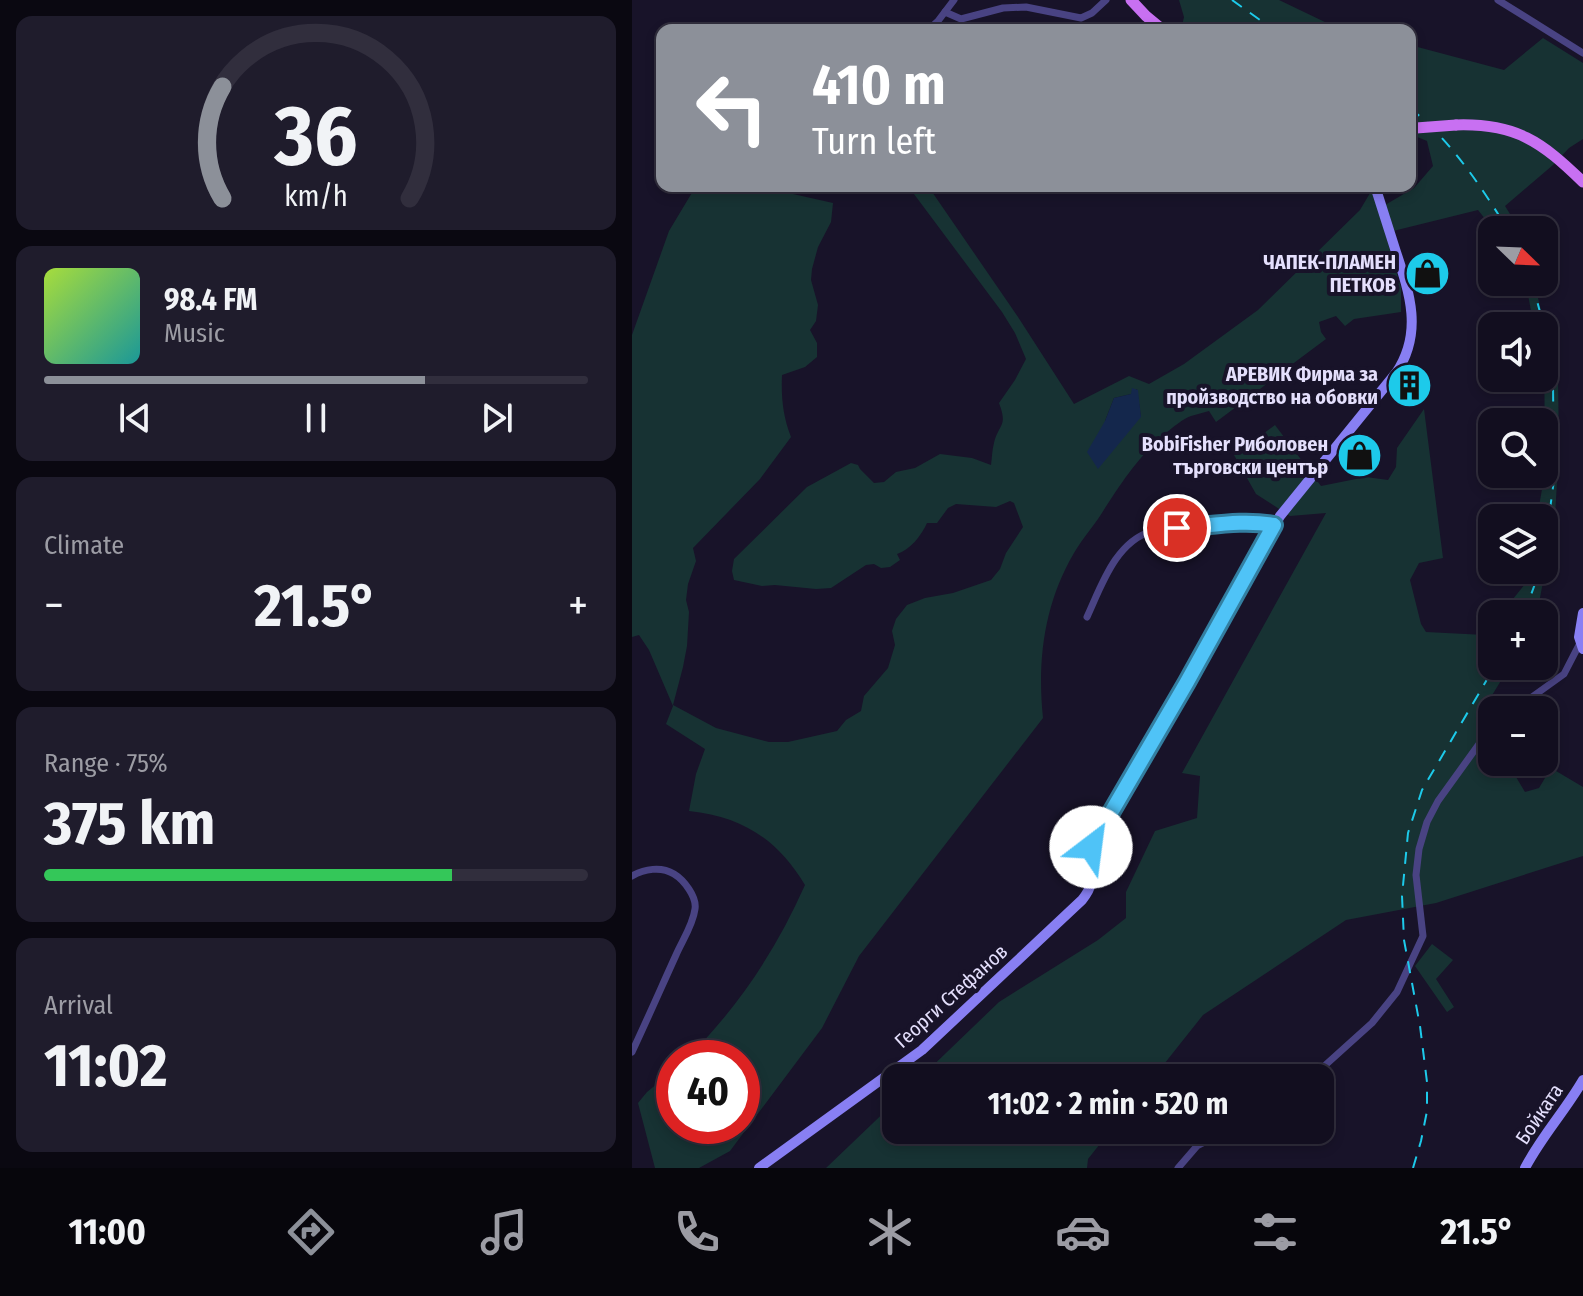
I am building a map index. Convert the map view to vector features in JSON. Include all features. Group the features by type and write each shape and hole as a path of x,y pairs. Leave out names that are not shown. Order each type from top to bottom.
{"main road":[{"path":"1131,0 1156,24"},
{"path":"1416,129 1456,125 1500,127 1545,148 1583,182"}],"street":[{"path":"934,24 954,0"},
{"path":"945,12 961,19 1003,8 1026,7 1081,18 1106,0"},
{"path":"1498,0 1583,53"},
{"path":"1087,617 1110,569 1121,553 1143,535 1160,529 1213,524 1274,525 1396,373 1409,348 1412,305 1377,192"},
{"name":"Георги Стефанов","path":"759,1168 922,1050 1090,891 1089,854 1095,840 1274,525"},
{"path":"1533,696 1564,674 1582,646 1579,637 1583,613"},
{"path":"1327,1064 1372,1023 1397,992 1423,936 1416,875 1427,822 1438,801 1478,745"},
{"path":"632,876 659,869 674,874 687,887 695,911 632,1052"},
{"name":"Бойката","path":"1525,1168 1583,1080"},
{"path":"1178,1168 1201,1144"}],"green space":[{"path":"1179,0 1279,0 1329,24 1182,24 1184,17"},
{"path":"1543,38 1583,63 1583,139 1505,206 1511,216 1483,216 1478,210 1385,233 1401,288 1401,312 1354,319 1345,326 1336,316 1319,322 1326,339 1216,422 1209,411 1178,423 1148,450 1126,478 1078,547 1056,592 1042,654 1043,718 859,956 822,1028 760,1111 760,1040 705,1040 754,977 782,932 805,885 783,855 757,833 726,819 689,811 696,774 705,749 666,724 673,706 649,650 639,635 632,637 632,335 669,231 692,192 792,192 833,203 831,222 818,247 812,269 811,280 818,305 816,321 810,330 817,343 817,357 805,367 782,375 783,407 791,437 760,479 693,548 696,561 686,600 689,612 687,646 673,705 716,728 769,742 788,742 837,731 846,720 861,711 864,696 888,668 895,645 892,631 896,619 907,605 991,580 1023,527 1014,503 1010,501 996,507 956,504 948,508 937,523 927,523 915,542 897,554 900,560 890,567 866,565 831,588 762,586 734,580 734,559 807,487 851,463 858,465 874,483 884,482 896,472 915,468 940,454 972,458 991,465 994,443 1003,421 999,403 1026,359 1002,312 912,192 932,192 1074,404 1129,376 1149,384 1184,364 1258,310 1360,210 1371,192 1376,192 1385,205 1407,192 1416,192 1416,186 1433,166 1427,141 1416,136 1416,47 1504,70","holes":["1137,389 1141,417 1105,421 1114,398 1131,394"]},
{"path":"1528,296 1537,296 1541,312 1531,312"},
{"path":"1558,379 1559,446 1558,464 1558,408 1545,408 1544,392 1558,392"},
{"path":"1424,409 1443,558 1419,563 1410,580 1421,624 1426,632 1478,635 1478,680 1501,680 1492,696 1478,696 1478,776 1515,776 1525,792 1539,788 1546,776 1558,776 1558,772 1583,787 1583,856 1436,903 1346,920 1203,1015 1164,1064 935,1064 999,1002 1098,940 1126,918 1126,892 1155,831 1197,818 1200,776 1182,773 1326,513 1290,516 1256,494 1234,455 1275,425 1321,486 1366,477 1388,480 1396,467 1397,448"},
{"path":"1542,488 1557,488 1556,504 1539,504"},
{"path":"1525,584 1543,584 1540,600 1512,600"},
{"path":"1432,944 1453,960 1436,979 1454,1007 1447,1012 1415,966"},
{"path":"656,1085 656,1144 735,1144 730,1151 699,1168 655,1168 638,1103"},
{"path":"882,1114 882,1144 1100,1144 1088,1159 1087,1168 826,1168"}],"water":[{"path":"1132,388 1138,390 1141,417 1098,469 1087,452 1114,398 1131,394"}],"railway":[{"path":"1232,0 1266,24"},
{"path":"1416,113 1452,150 1499,216"},
{"path":"1536,296 1549,346 1553,384 1554,480 1551,504"},
{"path":"1529,600 1535,584"},
{"path":"1413,1168 1427,1111 1427,1082 1404,940 1402,896 1408,833 1422,790 1487,680"}],"place":[{"name":"ЧАПЕК-ПЛАМЕН ПЕТКОВ","path":"1427,274"},
{"name":"АРЕВИК Фирма за пройзводство на обовки","path":"1409,385"},
{"name":"BobiFisher Риболовен търговски център","path":"1359,455"}],"route":[{"path":"1091,847 1274,525 1213,524 1177,528"}]}
